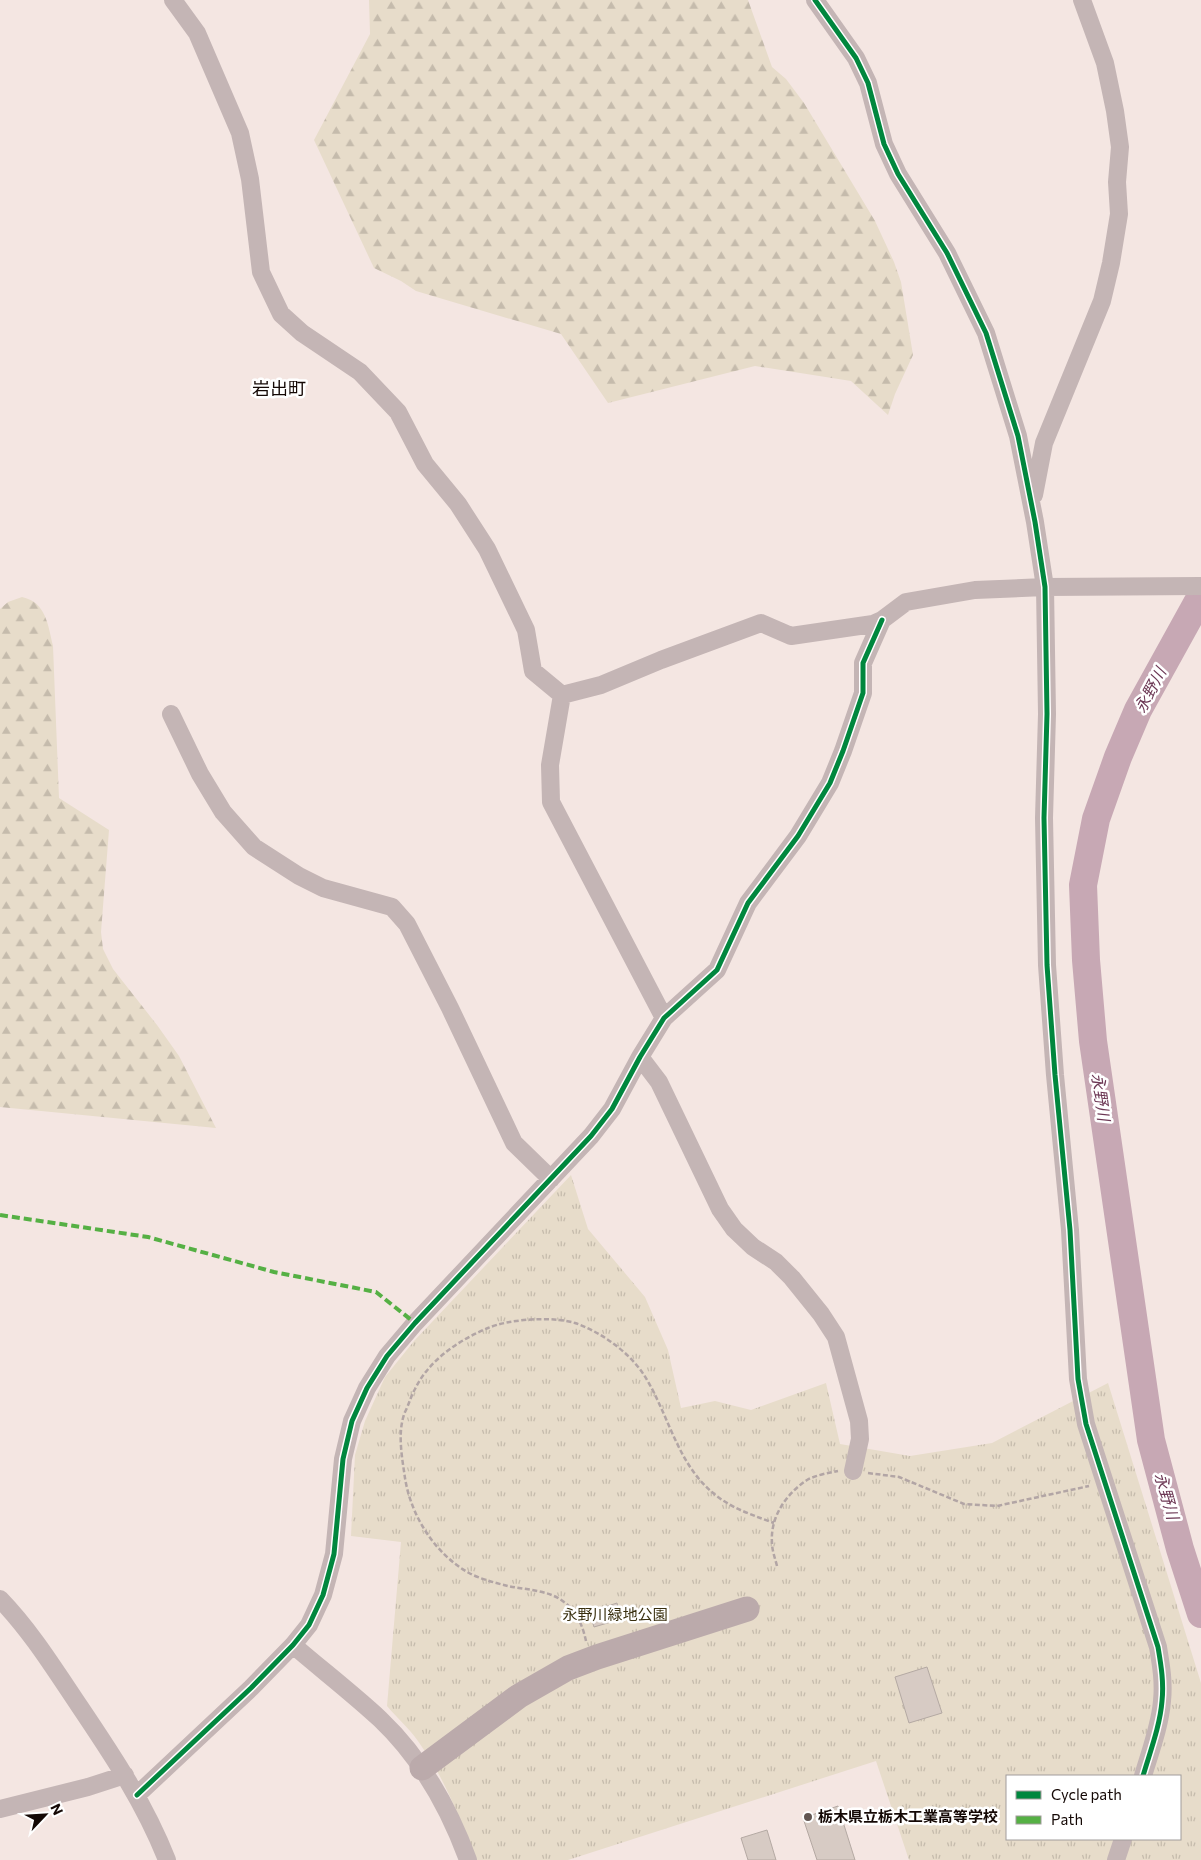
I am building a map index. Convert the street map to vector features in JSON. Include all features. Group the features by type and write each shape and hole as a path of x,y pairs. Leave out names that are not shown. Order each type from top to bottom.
{"street":[{"path":"173,0 197,33 240,133 250,179 261,272 281,314 302,333 360,372 398,412 425,464 458,504 487,548 526,630 533,670 562,695"},
{"path":"815,0 856,58 868,83 884,144 898,174 947,253 986,333 1018,436 1032,505 1045,586 1047,714 1044,818 1047,965 1055,1075 1070,1230 1078,1379 1086,1424 1148,1611 1158,1646 1163,1676 1162,1702 1143,1775"},
{"path":"1032,505 1044,443 1102,302 1119,214 1117,182 1120,147 1115,111 1105,63 1082,0"},
{"path":"562,695 601,685 661,660 762,623 791,636 872,624 882,620 906,602 975,590 1045,586 1201,586"},
{"path":"137,1795 251,1688 293,1645 309,1625 323,1595 334,1554 343,1459 352,1421 367,1388 387,1356 414,1323 591,1136 612,1109 664,1018 717,970 748,903 798,836 830,782 863,693 863,663 882,620"},
{"path":"562,695 550,765 550,802 664,1018"},
{"path":"171,714 200,774 223,812 254,847 299,876 323,888 392,907 407,924 450,1008 514,1143 551,1179"},
{"path":"640,1057 659,1082 720,1209 734,1229 753,1247 776,1262 792,1278 821,1314 836,1337 859,1421 860,1439 853,1471"},
{"path":"0,1599 42,1650 125,1775 137,1795 167,1860"},
{"path":"422,1768 519,1696 568,1668 747,1609"},
{"path":"293,1645 381,1720 422,1768 451,1821 468,1860"},
{"path":"0,1809 88,1787 125,1775"},
{"path":"1116,1860 1123,1840"}],"path":[{"path":"591,1659 583,1630 576,1614 566,1602 551,1594 503,1585 469,1573 439,1550 416,1514 406,1482 401,1450 403,1417 415,1387 430,1368 452,1347 473,1334 498,1324 521,1320 574,1323 604,1337 625,1353 644,1375 687,1461 699,1479 716,1496 733,1508 774,1523"},
{"path":"777,1566 772,1543 774,1523 778,1509 794,1491 808,1480 838,1470 898,1477 964,1504 997,1506 1105,1482"}],"green space":[{"path":"369,0 748,0 772,67 786,79 804,103 875,221 901,282 913,355 895,394 888,415 851,381 755,366 608,403 561,334 416,291 401,281 374,268 314,140 370,34"},
{"path":"22,597 30,600 41,609 45,616 53,646 59,798 109,830 101,932 103,949 113,969 179,1056 216,1128 0,1107 0,609 8,602"},
{"name":"永野川緑地公園","path":"571,1175 588,1229 645,1297 668,1350 681,1408 715,1401 751,1410 826,1383 840,1444 910,1456 992,1443 1108,1383 1201,1683 1201,1860 909,1860 876,1761 568,1860 475,1860 446,1787 431,1760 414,1736 387,1706 401,1542 351,1536 355,1455 365,1421 385,1377 414,1341"}],"building":[{"path":"617,1603 621,1619 594,1627 589,1612"},
{"path":"927,1667 942,1713 909,1723 895,1677"},
{"path":"838,1806 855,1860 817,1860 803,1818"},
{"path":"767,1830 776,1860 748,1860 741,1838"}],"waterway":[{"name":"永野川","path":"1201,596 1138,710 1118,757 1096,819 1083,885 1086,960 1093,1041 1151,1440 1180,1549 1201,1614"}],"marked path":[{"path":"0,1215 148,1237 274,1272 376,1292 415,1323"}],"cycle path":[{"path":"815,0 856,58 868,83 884,144 898,174 947,253 986,333 1018,436 1035,522 1045,587 1047,714 1044,818 1047,965 1055,1075 1070,1230 1078,1379 1086,1424 1158,1647 1163,1687 1161,1710 1143,1775"},
{"path":"137,1795 251,1688 293,1645 309,1625 323,1595 334,1554 343,1459 352,1421 367,1388 387,1356 415,1323 591,1136 612,1109 664,1018 717,970 748,903 798,836 830,783 863,693 863,663 882,620"}],"place":[{"name":"栃木県立栃木工業高等学校","path":"808,1817"}],"district":[{"name":"岩出町","path":"279,389"}]}
